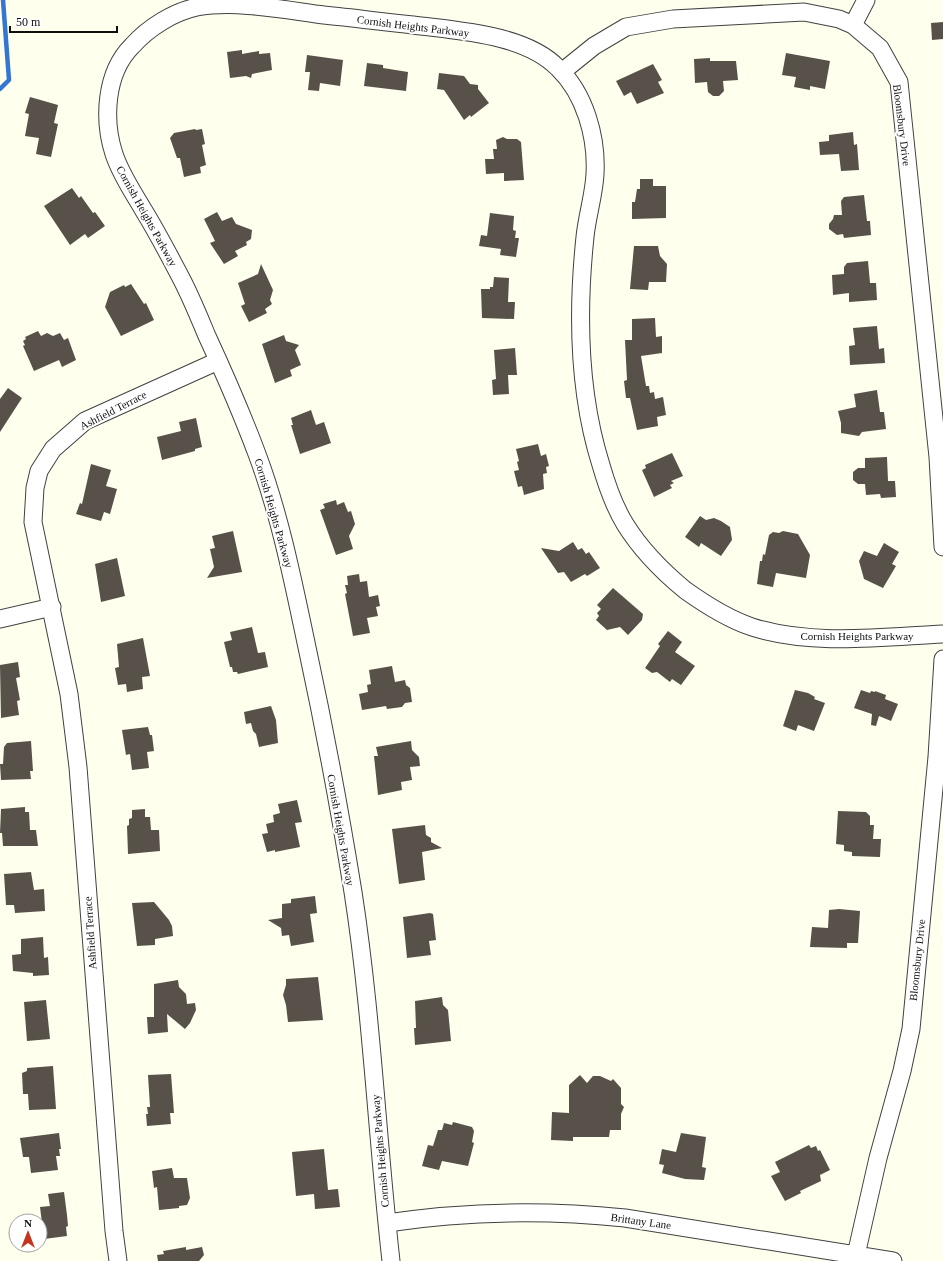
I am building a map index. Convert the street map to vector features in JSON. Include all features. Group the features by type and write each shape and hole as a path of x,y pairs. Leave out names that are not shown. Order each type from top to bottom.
{"street":[{"path":"853,25 866,0"},
{"name":"Cornish Heights Parkway","path":"391,1261 364,983 353,892 315,685 288,561 264,475 244,422 184,283 147,215 128,186 113,151 107,119 111,82 121,59 132,45 166,18 195,7 243,6 468,32 510,41 531,49 547,58 563,71 587,114 594,146 595,176 585,235 580,320 583,378 591,434 610,495 623,522 646,554 669,577 696,598 726,616 755,628 794,636 864,638 943,634"},
{"name":"Bloomsbury Drive","path":"563,71 594,46 626,27 673,19 804,12 840,19 853,25 880,48 899,82 938,457 943,547"},
{"name":"Ashfield Terrace","path":"118,1261 98,1047 78,766 69,694 33,522 35,488 39,471 53,450 85,421 218,361"},
{"path":"0,619 52,607"},
{"name":"Bloomsbury Drive","path":"856,1255 878,1158 902,1070 911,1029 937,757 943,660"},
{"name":"Brittany Lane","path":"387,1223 417,1219 506,1213 584,1214 625,1218 894,1261"}],"building":[{"path":"943,22 943,39 932,40 931,23"},
{"path":"242,50 242,54 259,51 259,54 270,53 272,70 252,74 251,78 246,76 230,78 227,52"},
{"path":"786,53 830,61 825,89 810,86 810,90 794,87 796,77 782,75"},
{"path":"307,55 343,60 340,86 320,83 319,91 308,90 310,72 305,72"},
{"path":"710,58 710,61 736,61 738,80 723,81 724,91 719,96 713,96 708,92 707,82 695,83 694,59"},
{"path":"367,63 383,65 383,68 408,72 406,91 364,86"},
{"path":"653,64 662,80 658,82 664,93 637,104 631,92 624,96 616,81"},
{"path":"439,73 464,76 470,84 478,85 478,89 489,103 471,117 470,115 464,120 444,90 437,89"},
{"path":"30,97 58,105 54,123 58,124 51,157 36,154 39,138 25,136 29,114 25,113"},
{"path":"202,129 205,144 202,145 206,165 200,167 201,173 184,177 180,158 177,158 170,138 174,133"},
{"path":"853,132 854,145 857,144 859,170 841,171 839,154 820,155 819,142 829,141 829,135"},
{"path":"503,137 507,139 517,139 521,142 524,180 504,181 504,173 486,174 485,159 494,159 493,149 497,149 496,140"},
{"path":"640,179 653,179 653,186 666,186 666,218 632,219 632,202 635,202 637,189 640,189"},
{"path":"72,188 79,198 81,196 93,213 95,212 105,226 88,238 85,234 70,245 44,206"},
{"path":"864,195 867,221 870,221 871,235 844,238 843,234 837,235 829,229 829,224 834,215 842,215 841,201 844,197"},
{"path":"217,212 222,221 232,217 236,224 252,230 251,239 246,242 247,245 235,251 238,256 224,264 210,243 215,241 204,219"},
{"path":"490,213 514,216 513,230 516,231 515,238 519,238 516,257 500,255 501,249 479,246 481,235 487,236"},
{"path":"634,246 658,246 660,256 667,264 666,282 649,282 648,290 630,289"},
{"path":"868,261 870,283 876,283 877,300 849,302 849,293 833,295 832,275 844,274 844,267 847,263"},
{"path":"261,264 273,290 270,300 272,304 265,309 267,313 249,322 241,306 245,304 238,283 258,274"},
{"path":"494,277 509,278 508,302 515,302 514,319 482,318 481,289 490,289 490,287 493,287"},
{"path":"131,284 144,304 146,303 154,320 121,336 105,307 110,292 124,285 125,287"},
{"path":"655,318 656,337 662,336 662,353 641,356 646,386 649,386 650,393 654,392 655,399 663,397 666,415 657,417 658,426 637,430 630,398 626,398 624,381 627,380 625,340 632,340 632,319"},
{"path":"877,326 879,349 884,348 885,363 850,365 849,346 855,345 853,328"},
{"path":"38,331 41,336 47,333 53,336 60,333 64,340 68,338 76,360 62,367 59,360 34,371 23,346 25,345 23,341 26,339 25,337"},
{"path":"284,335 286,341 299,345 295,350 301,365 290,370 292,376 275,383 262,344"},
{"path":"515,348 517,375 508,375 509,394 493,395 492,380 496,379 494,350"},
{"path":"8,388 22,398 0,432 0,399"},
{"path":"877,390 880,412 884,412 886,429 862,432 859,436 841,433 841,423 838,411 856,407 854,394"},
{"path":"311,410 316,425 324,422 331,443 300,454 291,425 293,425 291,418"},
{"path":"196,418 202,447 195,449 195,451 162,460 157,437 181,431 179,422"},
{"path":"538,444 541,456 546,454 549,466 546,467 547,473 543,474 544,489 524,495 522,486 518,487 514,471 519,470 517,462 519,461 516,449"},
{"path":"672,453 683,476 671,481 674,483 670,485 672,488 654,497 642,470 646,468 645,465"},
{"path":"887,457 888,481 895,481 896,497 881,498 880,494 866,495 865,484 858,484 853,480 853,472 858,468 865,468 865,458"},
{"path":"91,464 111,470 106,486 117,489 110,514 104,512 101,521 76,514 80,503 82,504"},
{"path":"336,500 337,505 344,502 348,512 351,511 355,524 349,536 353,549 336,555 320,510 325,508 323,504"},
{"path":"700,516 706,520 714,518 730,527 732,540 721,556 701,543 699,547 685,537"},
{"path":"233,531 242,572 207,578 214,567 210,549 215,548 212,536"},
{"path":"783,531 798,534 810,555 806,578 776,573 773,587 757,584 760,561 762,561 763,554 765,555 769,535 773,532 779,533"},
{"path":"573,542 578,550 582,548 586,554 589,552 600,568 587,576 585,574 571,582 564,572 558,573 541,548 559,551"},
{"path":"884,543 899,552 892,564 896,566 883,588 864,579 859,561 864,551 877,556"},
{"path":"117,558 125,596 101,602 95,564"},
{"path":"359,574 360,582 367,581 369,597 378,595 380,606 376,607 378,616 367,618 370,633 353,636 345,594 347,593 345,585 348,585 347,576"},
{"path":"613,588 643,614 642,620 628,635 620,627 607,630 596,620 599,616 597,613 601,609 597,605"},
{"path":"252,627 258,653 265,652 268,667 238,674 237,672 233,672 232,667 230,667 224,642 232,640 230,632"},
{"path":"668,631 682,642 675,652 695,666 681,685 672,679 670,682 657,672 652,673 645,668 660,646 658,644"},
{"path":"143,638 150,676 142,677 143,689 127,692 126,684 118,685 115,668 119,667 117,644"},
{"path":"18,662 20,677 16,678 20,700 17,701 19,715 1,718 0,665"},
{"path":"392,666 395,682 405,680 406,685 410,688 412,702 405,703 402,707 387,709 386,706 362,710 359,694 368,692 367,685 371,684 369,670"},
{"path":"795,690 808,693 815,697 814,699 825,703 814,731 798,725 796,731 783,726"},
{"path":"861,690 870,693 871,691 875,691 886,695 885,699 898,704 891,721 879,716 876,726 871,725 872,714 854,708"},
{"path":"271,706 276,720 278,743 259,747 256,734 253,731 251,723 246,724 244,712"},
{"path":"148,727 150,735 152,735 154,751 147,752 149,768 132,770 130,754 126,755 122,730"},
{"path":"31,741 33,771 30,771 31,779 1,780 0,764 3,764 4,747 7,743"},
{"path":"411,741 412,750 419,757 420,766 410,767 412,780 401,782 402,790 378,795 374,756 378,756 376,747"},
{"path":"297,800 302,822 295,823 300,847 267,852 262,834 268,833 266,824 274,822 273,815 280,813 278,804"},
{"path":"25,807 25,812 29,812 30,830 36,830 38,846 3,846 2,833 0,833 1,809"},
{"path":"145,809 145,817 150,817 151,830 159,830 160,851 128,854 127,826 129,825 129,819 132,818 132,810"},
{"path":"838,811 866,812 870,816 870,825 874,825 873,839 881,839 880,857 852,856 852,852 844,851 844,845 836,844"},
{"path":"425,825 426,835 431,838 431,842 442,848 422,852 425,880 399,884 392,829"},
{"path":"31,872 34,890 44,889 45,911 15,913 14,905 6,905 4,874"},
{"path":"315,896 317,913 310,914 314,942 291,946 289,935 282,936 281,928 268,920 282,918 282,904 291,903 291,899"},
{"path":"154,902 169,920 172,926 173,936 155,939 155,945 137,946 132,903"},
{"path":"839,909 860,911 858,943 847,943 847,948 810,947 812,927 828,928 829,910"},
{"path":"430,913 433,914 436,940 429,941 431,955 407,958 403,917"},
{"path":"43,937 44,958 48,957 49,975 33,976 33,973 13,971 12,955 21,954 21,939"},
{"path":"318,977 323,1020 288,1022 283,995 286,979"},
{"path":"178,980 179,987 186,994 187,1004 195,1003 196,1010 190,1023 185,1029 167,1014 168,1032 148,1034 147,1017 154,1017 154,984"},
{"path":"442,997 443,1005 448,1010 451,1041 415,1045 415,1001"},
{"path":"46,1000 50,1039 27,1041 24,1002"},
{"path":"53,1066 56,1109 29,1110 28,1094 23,1094 22,1073 27,1071 27,1068"},
{"path":"171,1074 174,1113 170,1113 171,1124 147,1126 147,1107 150,1107 148,1075"},
{"path":"580,1075 587,1083 593,1076 600,1076 611,1081 613,1079 621,1088 621,1104 624,1107 621,1114 621,1130 610,1130 609,1137 573,1137 573,1141 551,1140 552,1112 569,1113 569,1085"},
{"path":"453,1122 472,1127 474,1131 472,1142 474,1143 468,1166 442,1161 439,1170 422,1166 428,1145 433,1146 438,1130 442,1130 444,1123 452,1125"},
{"path":"59,1133 61,1149 59,1149 60,1156 56,1156 58,1170 31,1173 29,1157 23,1157 20,1138"},
{"path":"681,1133 706,1137 702,1167 706,1168 704,1180 685,1179 662,1173 664,1165 659,1164 662,1149 676,1152"},
{"path":"809,1145 811,1148 816,1146 818,1151 820,1150 830,1170 820,1175 821,1181 800,1191 801,1193 785,1201 771,1176 780,1172 775,1162"},
{"path":"324,1149 328,1190 338,1189 340,1207 315,1209 314,1194 296,1196 292,1152"},
{"path":"172,1168 174,1178 187,1178 190,1198 187,1205 179,1206 179,1208 159,1210 157,1187 154,1188 152,1171"},
{"path":"64,1192 68,1226 66,1227 67,1236 48,1238 48,1213 41,1213 40,1207 50,1206 48,1194"},
{"path":"186,1247 186,1250 202,1247 204,1255 199,1261 158,1261 157,1255 164,1254 163,1251"}],"waterway":[{"path":"0,89 9,80 3,0"}]}
